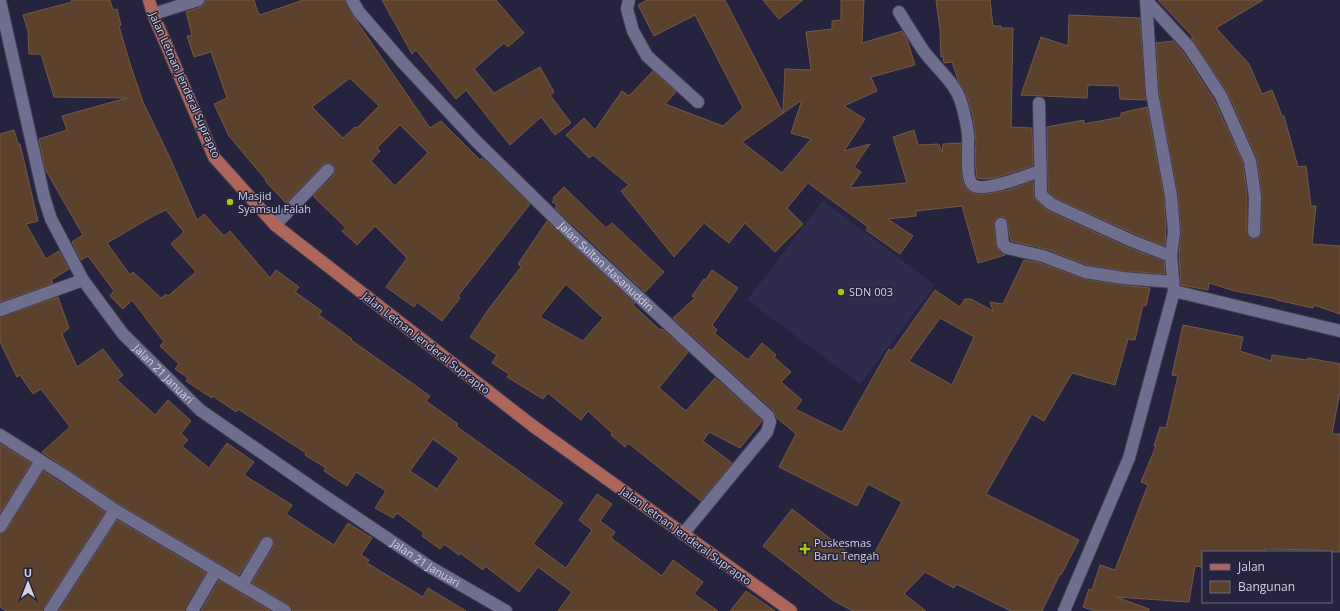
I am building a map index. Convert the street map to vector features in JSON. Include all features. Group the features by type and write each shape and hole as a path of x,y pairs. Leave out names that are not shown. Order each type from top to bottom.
{"main road":[{"name":"Jalan Letnan Jenderal Suprapto","path":"149,0 153,14 214,158 275,225 533,426 791,611"}],"street":[{"path":"153,14 198,0"},
{"name":"Jalan Sultan Hasanuddin","path":"352,0 359,12 404,64 475,140 576,240 768,416 770,422 767,432 683,534"},
{"path":"629,0 627,10 633,31 647,56 698,102"},
{"path":"1146,0 1189,47 1221,96 1250,161 1255,197 1254,232"},
{"path":"1064,611 1129,458 1173,286 1171,256 1174,232 1171,196 1152,92 1146,0"},
{"name":"Jalan 21 Januari","path":"0,1 44,197 51,219 83,280 123,334 200,410 430,567 501,610"},
{"path":"899,12 924,51 957,90 968,135 968,174 974,187 997,185 1040,171"},
{"path":"1039,103 1040,171 1042,195 1051,204 1171,256"},
{"path":"275,225 328,170"},
{"path":"1001,224 1004,244 1007,248 1042,256 1085,272 1173,286 1340,331"},
{"path":"0,310 83,280"},
{"path":"0,435 115,510 284,611"},
{"path":"0,528 41,461"},
{"path":"50,611 115,510"},
{"path":"242,585 267,543"},
{"path":"192,611 216,570"}],"shaded area":[{"name":"SDN 003","path":"823,201 935,285 860,384 747,300"}],"building":[{"path":"71,0 110,0 113,10 117,9 121,25 119,26 143,102 170,158 197,220 204,214 224,236 230,231 270,278 276,270 299,287 295,292 322,311 319,315 352,339 351,340 430,396 426,401 458,424 456,426 563,503 533,544 566,568 592,530 579,520 597,494 612,504 600,521 615,532 611,538 662,576 673,560 703,582 694,594 718,611 558,611 572,592 538,567 519,592 485,566 483,570 460,553 459,555 444,544 440,549 422,536 424,533 397,513 393,518 375,508 386,491 356,472 347,486 324,471 326,468 305,455 306,453 238,409 236,412 213,396 212,398 186,381 188,378 175,369 179,364 160,346 164,342 132,300 123,309 110,296 114,291 88,256 81,260 72,242 83,235 45,169 39,139 67,130 62,116 127,98 54,97 41,54 29,54 28,31 23,15 72,2","holes":["166,210 184,232 171,244 196,272 168,296 166,294 161,298 133,272 130,275 107,243","433,439 459,458 437,489 410,471"]},
{"path":"205,0 254,0 260,15 303,0 345,0 353,16 430,128 441,121 480,160 482,158 530,204 458,296 460,298 442,321 417,302 414,307 386,287 407,258 375,226 357,245 342,231 346,228 313,196 334,175 335,168 333,164 326,163 323,165 286,203 265,181 266,180 229,136 214,104 227,98 211,52 194,57 187,36 192,35 186,12 204,5","holes":["350,78 379,106 357,128 355,127 343,138 312,107","400,125 428,153 395,186 371,161 380,151 377,148"]},
{"path":"382,0 496,0 524,33 508,47 504,43 474,69 494,93 540,67 554,92 550,95 571,123 555,135 541,117 510,145 466,90 456,99 416,50 412,54"},
{"path":"647,0 725,0 783,113 785,69 811,70 806,32 832,29 832,21 841,20 841,0 864,0 862,43 902,31 907,39 915,65 871,77 877,91 844,106 865,119 844,151 870,144 854,167 861,172 850,188 907,183 893,137 914,130 918,145 939,144 942,152 943,144 961,143 962,177 964,186 970,192 987,194 1008,190 1033,181 1034,198 1046,210 1129,248 1164,261 1165,274 1124,271 1087,265 1046,249 1011,241 1007,220 1004,217 996,218 994,221 996,245 1005,255 978,263 962,206 916,211 916,216 888,219 913,236 900,254 866,230 868,227 808,183 787,208 803,224 775,252 745,223 729,243 704,223 674,257 621,191 629,185 593,155 589,158 566,135 584,118 595,130 622,91 629,96 653,71 676,92 665,104 723,126 743,108 695,15 654,36 638,5","holes":["802,100 791,133 811,139 782,173 742,142"]},
{"path":"763,0 803,0 779,19"},
{"path":"936,0 990,0 993,26 1013,28 1011,127 1032,128 1033,166 994,178 977,178 975,161 976,142 973,116 968,99 958,80 952,62 944,63 943,56 941,57 940,30"},
{"path":"1158,0 1263,0 1216,28 1249,64 1262,94 1272,90 1282,116 1284,116 1298,167 1306,166 1311,206 1316,206 1312,244 1340,246 1340,314 1314,305 1313,308 1235,291 1209,283 1208,290 1181,285 1179,256 1181,232 1178,195 1159,92 1156,43 1173,41 1183,52 1214,100 1243,163 1247,197 1247,232 1250,238 1253,239 1258,238 1261,233 1262,196 1257,158 1228,93 1191,38 1194,38"},
{"path":"1069,15 1140,18 1146,100 1120,99 1119,86 1088,85 1087,98 1021,95 1041,37 1068,46"},
{"path":"1147,107 1164,197 1166,232 1165,246 1055,198 1048,192 1047,127 1084,120 1084,124 1121,117 1121,113"},
{"path":"14,130 18,144 20,144 38,221 26,224 46,259 59,251 69,269 51,280 53,283 0,302 0,134"},
{"path":"564,187 606,228 612,223 664,272 645,292 555,208 557,205 552,202 554,200 553,198"},
{"path":"547,221 635,303 633,305 660,330 662,329 688,352 659,388 686,411 715,378 762,420 740,448 709,432 703,441 732,463 701,501 628,443 625,447 588,411 581,420 548,393 543,399 507,377 509,374 492,363 497,355 470,337 488,310 521,267 518,264","holes":["566,284 603,318 583,341 540,317"]},
{"path":"1024,260 1041,263 1084,279 1150,288 1146,306 1143,305 1135,340 1128,339 1115,385 1072,373 1044,421 1032,414 986,494 1079,540 1042,611 1011,611 956,584 954,588 925,572 904,594 926,611 853,611 834,601 763,546 792,509 867,567 902,502 868,484 857,506 779,467 796,434 777,418 773,410 673,318 695,298 692,296 712,270 738,288 712,325 717,330 714,333 748,360 762,343 776,355 774,357 791,372 781,382 802,400 795,409 842,432 889,349 892,351 935,290 960,307 965,299 971,299 993,311 990,302 1003,304","holes":["940,318 974,337 952,385 909,361"]},
{"path":"58,297 69,328 62,334 77,367 103,349 123,375 117,380 155,415 168,400 191,421 181,433 188,440 182,446 209,468 227,443 254,462 244,475 292,505 286,514 334,545 348,523 372,538 361,555 369,560 367,563 423,597 428,588 466,611 292,611 289,605 252,583 274,546 274,540 271,537 267,536 261,539 239,575 119,504 42,452 70,427 41,389 33,394 20,375 17,377 0,342 0,317"},
{"path":"1183,325 1243,337 1240,351 1271,361 1272,355 1307,360 1308,358 1340,364 1340,391 1332,434 1340,434 1340,552 1265,549 1265,551 1202,551 1202,567 1195,566 1189,602 1116,597 1149,609 1149,611 1095,611 1083,607 1089,589 1092,590 1100,565 1115,570 1148,485 1141,482 1156,446 1154,446 1160,427 1166,428 1178,376 1172,375"},
{"path":"0,444 31,463 0,513"},
{"path":"43,471 105,512 44,607 43,611 6,611 0,607 0,534 6,531"},
{"path":"117,520 206,573 185,611 59,611"},
{"path":"219,580 270,611 201,611"},
{"path":"746,591 775,611 730,611"}],"place":[{"name":"Masjid Syamsul Falah","path":"230,202"},
{"name":"SDN 003","path":"841,292"},
{"name":"Puskesmas Baru Tengah","path":"805,549"}]}
